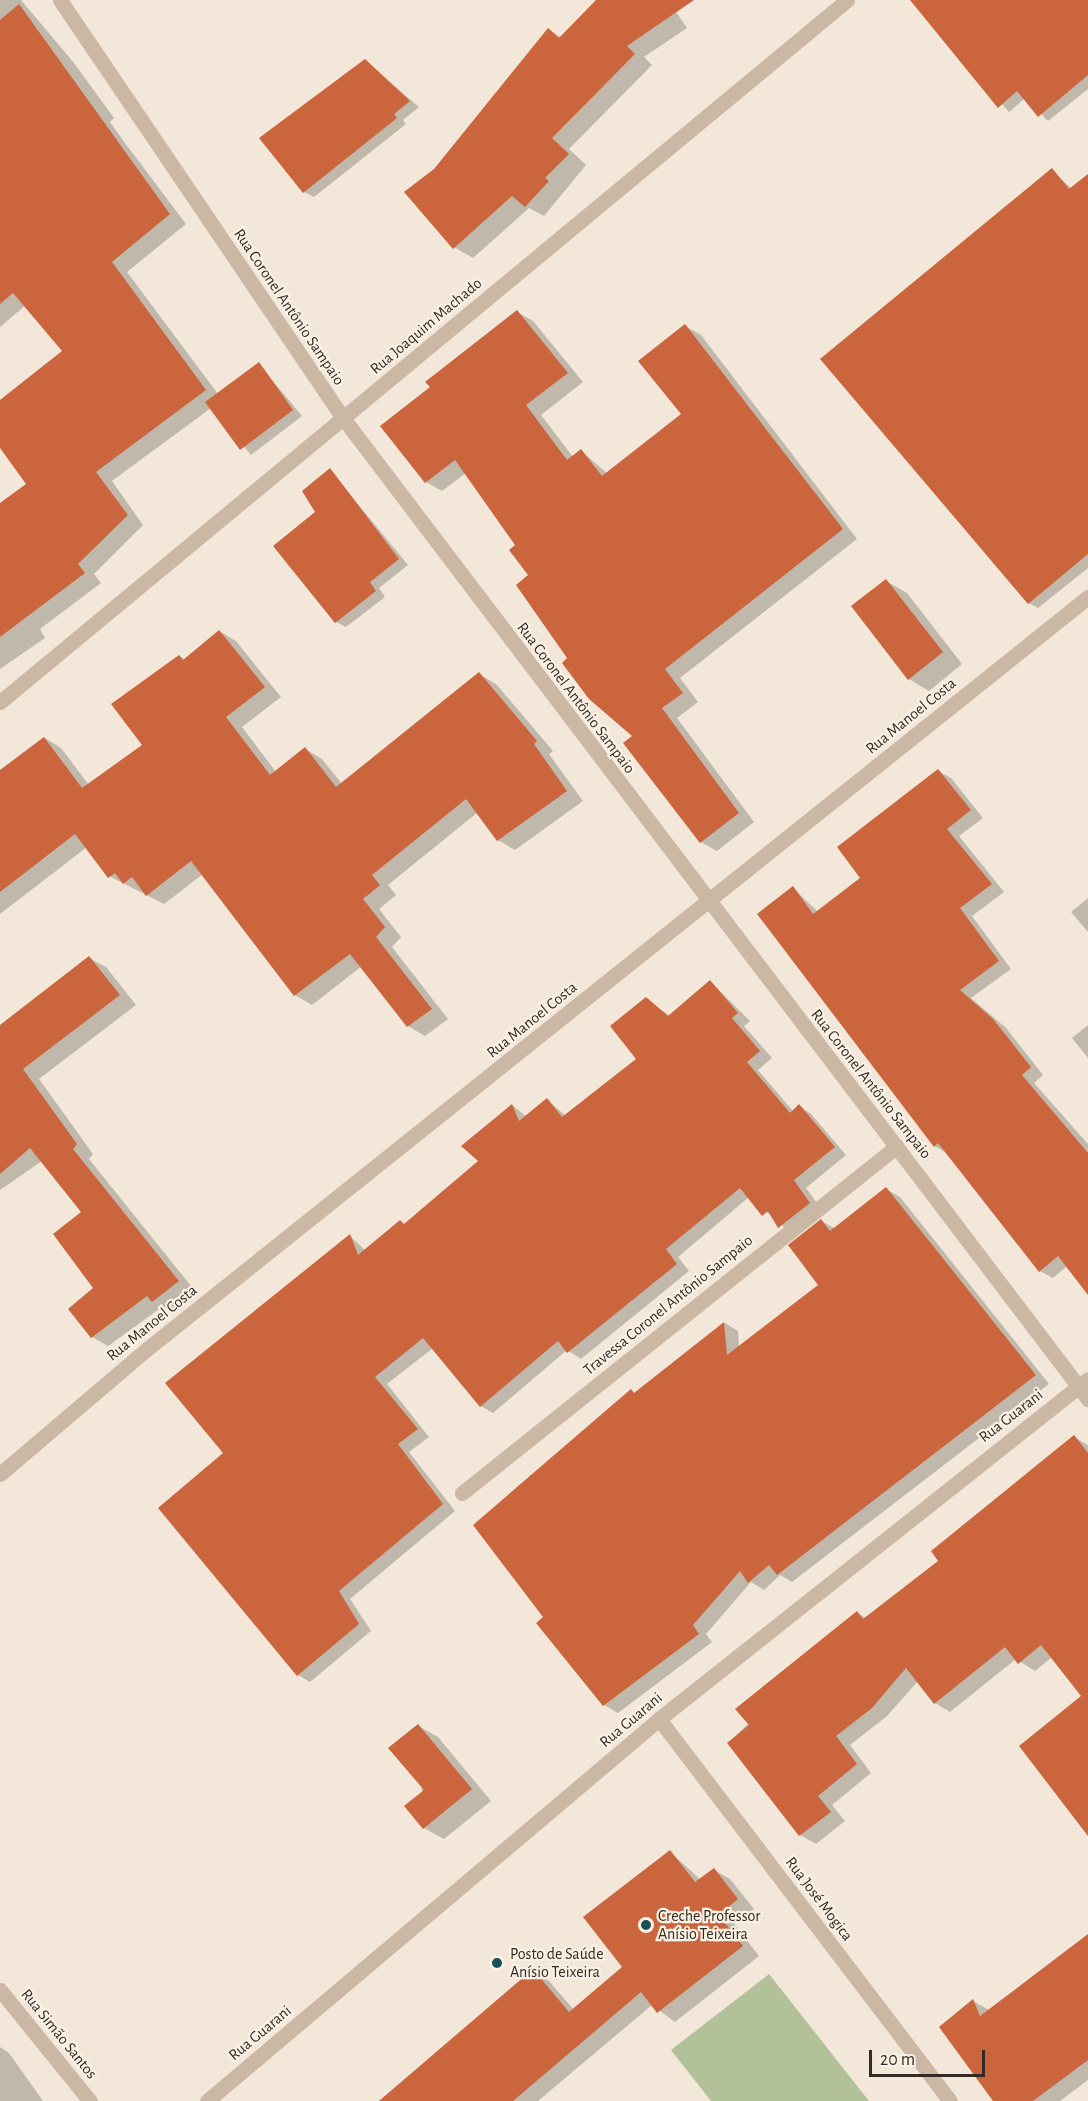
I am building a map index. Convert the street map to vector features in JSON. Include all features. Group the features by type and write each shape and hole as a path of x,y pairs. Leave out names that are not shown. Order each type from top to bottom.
{"street":[{"name":"Rua Coronel Antônio Sampaio","path":"60,0 343,418 708,903 1083,1383 1088,1399"},
{"name":"Rua Joaquim Machado","path":"0,702 847,0"},
{"name":"Rua Manoel Costa","path":"0,1474 147,1349 708,903 1088,597"},
{"name":"Travessa Coronel Antônio Sampaio","path":"462,1493 897,1146"},
{"name":"Rua Guarani","path":"207,2101 659,1719 1083,1383"},
{"name":"Rua José Mogica","path":"659,1719 950,2101"},
{"name":"Rua Simão Santos","path":"0,1990 90,2101"}],"green space":[{"path":"769,1974 869,2101 711,2101 671,2050"}],"building":[{"path":"596,0 694,0 627,46 635,54 552,138 569,154 545,178 549,181 525,207 512,196 453,249 404,192 434,169 548,28 559,38"},
{"path":"910,0 1088,0 1088,75 1038,117 1017,91 998,108"},
{"path":"19,4 170,214 112,262 206,390 96,472 128,515 78,564 85,573 0,637 0,503 26,484 0,448 0,400 62,351 13,293 0,304 0,20"},
{"path":"365,59 410,101 394,114 397,118 303,193 259,138"},
{"path":"1052,168 1069,189 1088,174 1088,554 1028,604 820,359"},
{"path":"517,310 568,373 526,405 567,460 581,449 602,476 681,414 638,361 685,324 843,529 665,669 683,693 662,708 739,813 700,843 623,743 632,736 589,699 562,663 567,658 516,585 528,575 509,550 515,545 455,460 425,483 380,426 430,387 425,382"},
{"path":"259,362 293,410 240,450 205,402"},
{"path":"330,468 399,559 370,582 376,591 335,623 273,546 315,512 302,491"},
{"path":"886,579 943,652 908,680 851,606"},
{"path":"219,630 265,687 226,717 270,775 305,747 336,787 479,672 537,741 534,744 567,791 497,841 466,799 372,875 380,885 363,899 385,927 376,937 432,1009 407,1027 350,954 294,996 191,861 146,896 132,877 123,884 115,873 108,878 75,834 0,892 0,770 44,737 82,788 142,745 111,704 179,655 183,660"},
{"path":"938,769 971,810 947,829 992,884 960,908 999,961 960,990 993,1019 1031,1067 1022,1075 1088,1153 1088,1295 1058,1256 1039,1272 938,1143 934,1147 757,914 793,886 813,914 860,878 837,847"},
{"path":"89,956 120,995 23,1069 77,1144 73,1149 179,1281 152,1302 147,1296 91,1338 68,1309 93,1288 53,1234 81,1212 30,1148 0,1174 0,1025"},
{"path":"710,980 738,1013 732,1018 760,1051 747,1062 790,1113 799,1104 835,1147 794,1180 810,1203 778,1228 768,1211 762,1216 740,1188 666,1249 677,1264 567,1353 558,1341 480,1407 423,1338 375,1377 418,1429 398,1444 443,1504 339,1591 359,1624 297,1676 158,1508 223,1453 165,1383 350,1234 358,1255 400,1220 404,1224 478,1161 461,1146 512,1104 519,1121 547,1098 562,1117 636,1059 610,1026 646,997 668,1016"},
{"path":"886,1187 1036,1375 777,1575 769,1565 748,1583 740,1571 693,1625 699,1634 603,1706 536,1623 543,1617 473,1525 631,1389 634,1393 724,1322 727,1355 818,1285 788,1245 821,1219 830,1231"},
{"path":"1074,1435 1088,1453 1088,1836 1019,1746 1081,1696 1041,1645 1018,1664 1005,1647 934,1704 906,1668 872,1708 836,1736 857,1764 818,1796 831,1812 799,1836 727,1743 749,1725 735,1709 857,1611 863,1619 938,1561 931,1551"},
{"path":"418,1724 472,1789 423,1829 404,1806 424,1790 388,1748"},
{"path":"670,1850 695,1882 714,1868 738,1899 719,1915 743,1946 657,2013 641,1992 513,2101 379,2101 533,1969 569,2012 622,1967 583,1917"},
{"path":"1088,1934 1088,2060 1033,2101 993,2101 939,2027 973,1999 980,2016"}],"place":[{"name":"Creche Professor Anísio Teixeira","path":"646,1925"},
{"name":"Posto de Saúde Anísio Teixeira","path":"497,1963"}]}
